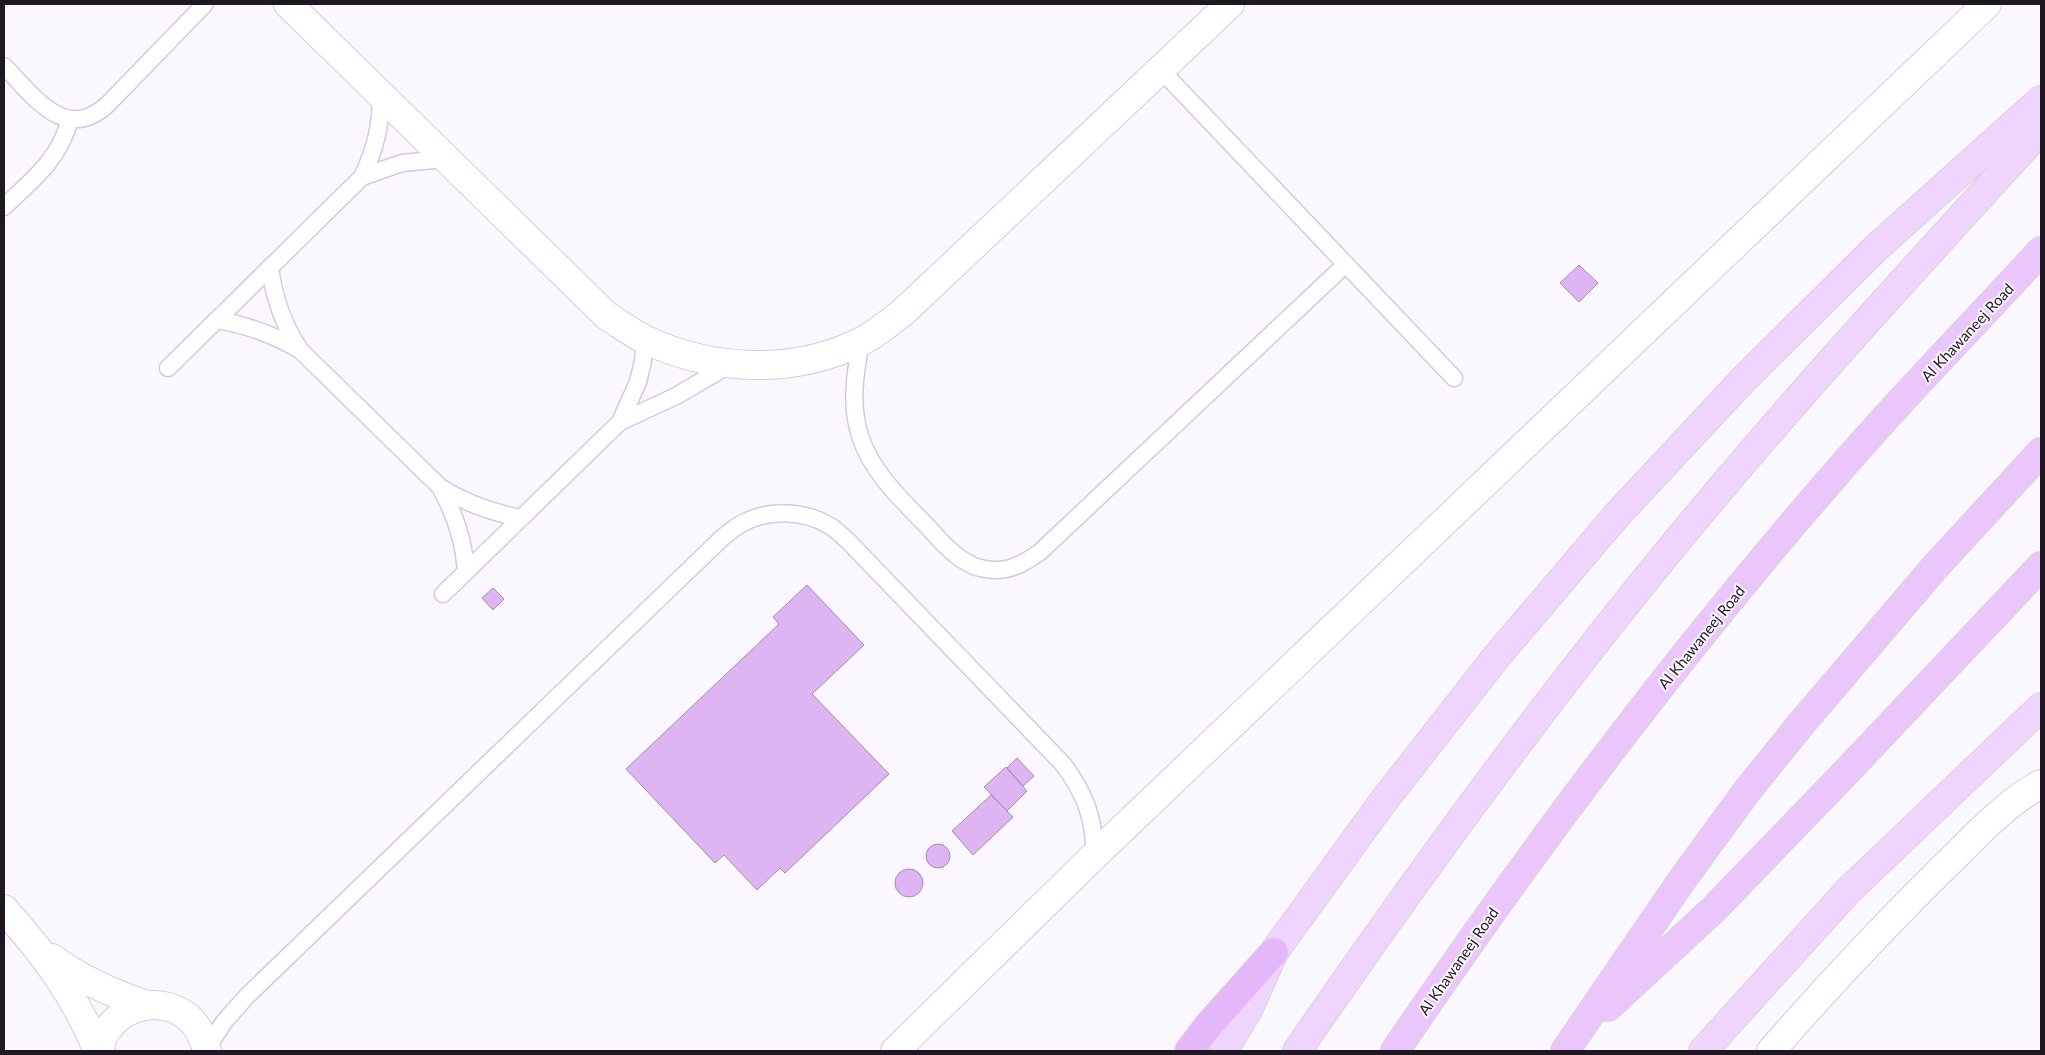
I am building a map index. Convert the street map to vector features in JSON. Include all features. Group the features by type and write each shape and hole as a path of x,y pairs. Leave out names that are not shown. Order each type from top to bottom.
{"highway":[{"name":"Al Khawaneej Road","path":"1395,1051 1456,961 1579,792 1707,628 1842,467 2041,251"},
{"path":"1570,1045 1687,873 1747,791 1801,724 1935,567 2041,452"},
{"path":"1570,1045 1714,909 2041,566"},
{"path":"1189,1051 1208,1026 1274,952"}],"main road":[{"path":"1223,1051 1248,1010 1274,952 1382,803 1497,656 1617,515 1744,379 1876,248 2041,100"},
{"path":"1298,1051 1393,913 1523,736 1660,562 1822,372 2041,130"},
{"path":"1703,1051 1848,891 2041,707"}],"street":[{"path":"288,4 607,316 645,340 686,356 729,365 773,365 816,358 861,342 901,314 1230,4"},
{"path":"895,1051 1094,856 1987,4"},
{"path":"1771,1051 1889,921 1989,823 2029,790 2041,784"},
{"path":"4,909 38,948 73,998 98,1051"},
{"path":"38,948 63,967 90,983 147,1005 164,1006 180,1011 192,1021 202,1035 207,1051"},
{"path":"98,1051 104,1034 115,1020 130,1010 147,1005"}],"lane":[{"path":"4,66 56,116 70,120 84,119 97,113 205,4"},
{"path":"1161,70 1454,378"},
{"path":"168,368 362,177 372,158 378,138 381,96"},
{"path":"4,207 50,162 62,142 70,120"},
{"path":"362,177 402,163 445,159"},
{"path":"861,342 854,382 854,409 860,435 870,460 885,482 951,550 971,565 995,570 1020,566 1040,552 1346,264"},
{"path":"270,267 273,290 279,311 288,332 300,350 440,487 478,507 520,518"},
{"path":"217,320 261,330 300,350"},
{"path":"620,422 638,382 645,340"},
{"path":"443,594 620,422 676,396 729,365"},
{"path":"440,487 459,527 466,571"},
{"path":"207,1051 224,1022 247,996 722,538 741,524 763,516 786,513 809,517 830,526 848,541 1063,764 1084,797 1094,836 1094,856"}],"building":[{"path":"1579,265 1598,283 1579,302 1560,283"},
{"path":"807,585 864,645 812,694 889,774 785,873 780,868 757,890 724,855 715,863 626,769 779,624 773,617"},
{"path":"493,588 504,599 493,610 482,598"},
{"path":"1017,758 1034,776 1023,786 1007,768"},
{"path":"1006,767 1027,791 1007,811 984,787"},
{"path":"991,795 1013,817 973,855 952,831"},
{"path":"938,844 943,845 949,851 949,861 943,867 938,868 933,867 927,861 926,856 927,851 933,845"},
{"path":"909,869 919,873 923,883 919,893 909,897 899,893 895,883 899,873"}]}
